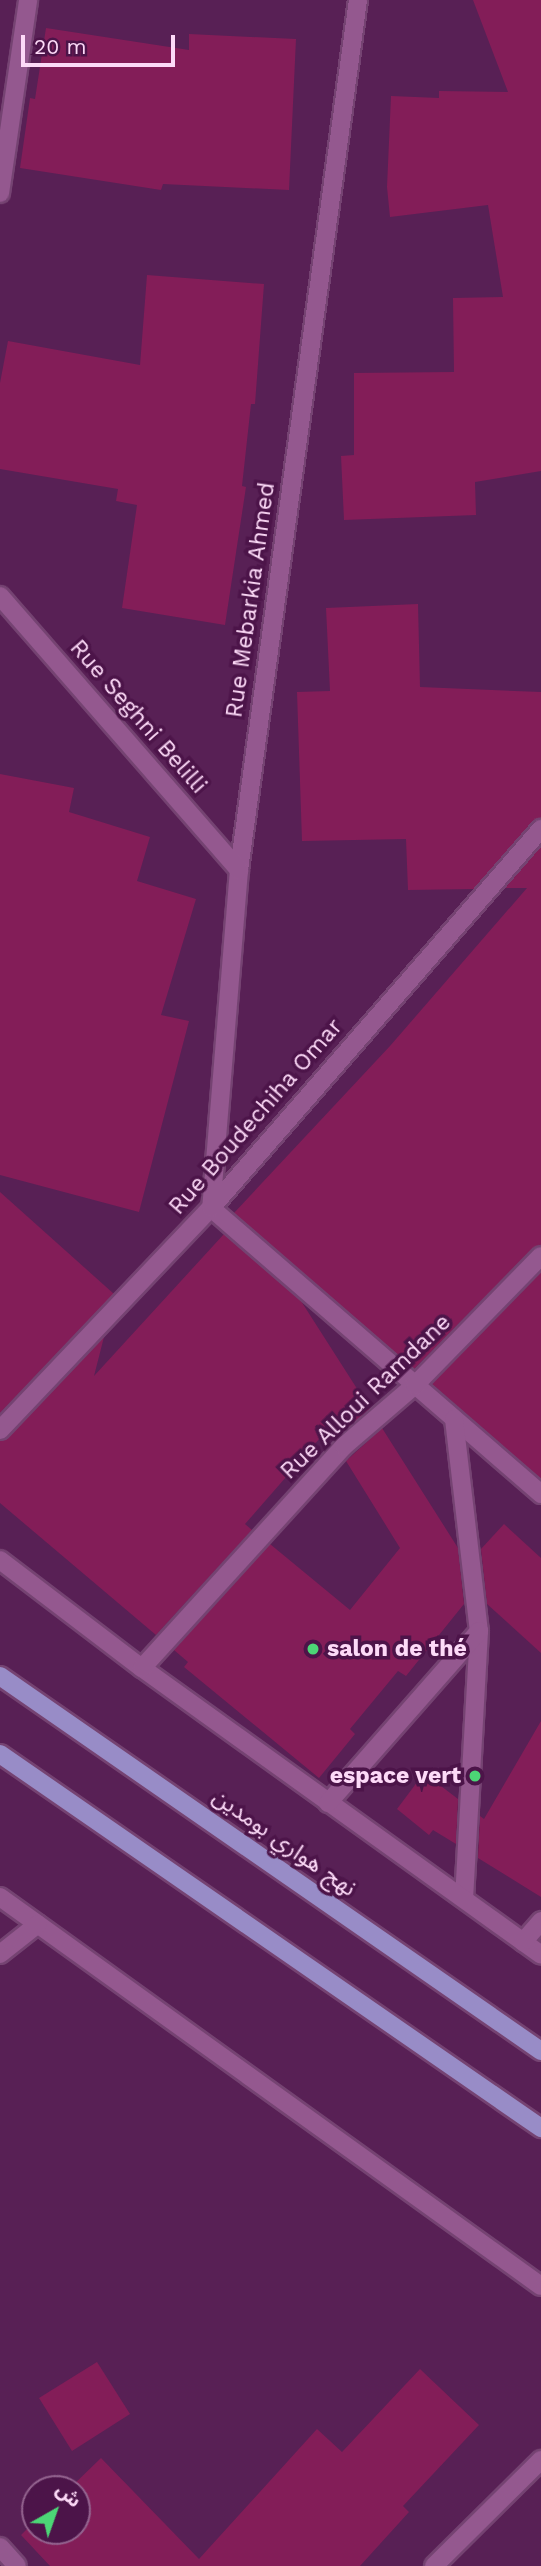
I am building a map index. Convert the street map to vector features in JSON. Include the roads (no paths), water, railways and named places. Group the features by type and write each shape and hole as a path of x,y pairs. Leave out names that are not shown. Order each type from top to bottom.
{"main road":[{"name":"نهج هواري بومدين","path":"0,1676 541,2051"},
{"path":"0,1754 541,2128"}],"street":[{"path":"0,193 28,0"},
{"name":"Rue Mebarkia Ahmed","path":"211,1208 239,870 358,0"},
{"name":"Rue Seghni Belilli","path":"0,596 239,870"},
{"name":"Rue Boudechiha Omar","path":"0,1430 211,1208 541,829"},
{"path":"211,1208 541,1494"},
{"name":"Rue Alloui Ramdane","path":"142,1668 344,1446 415,1385 541,1256"},
{"path":"454,1419 479,1631 464,1899"},
{"path":"0,1560 142,1668 541,1955"},
{"path":"328,1803 479,1631"},
{"path":"0,1896 541,2286"},
{"path":"523,1942 541,1921"},
{"path":"0,1954 38,1924"},
{"path":"434,2566 541,2460"},
{"path":"0,2547 18,2566"}],"place":[{"name":"salon de thé","path":"313,1649"},
{"name":"espace vert","path":"475,1776"}]}
